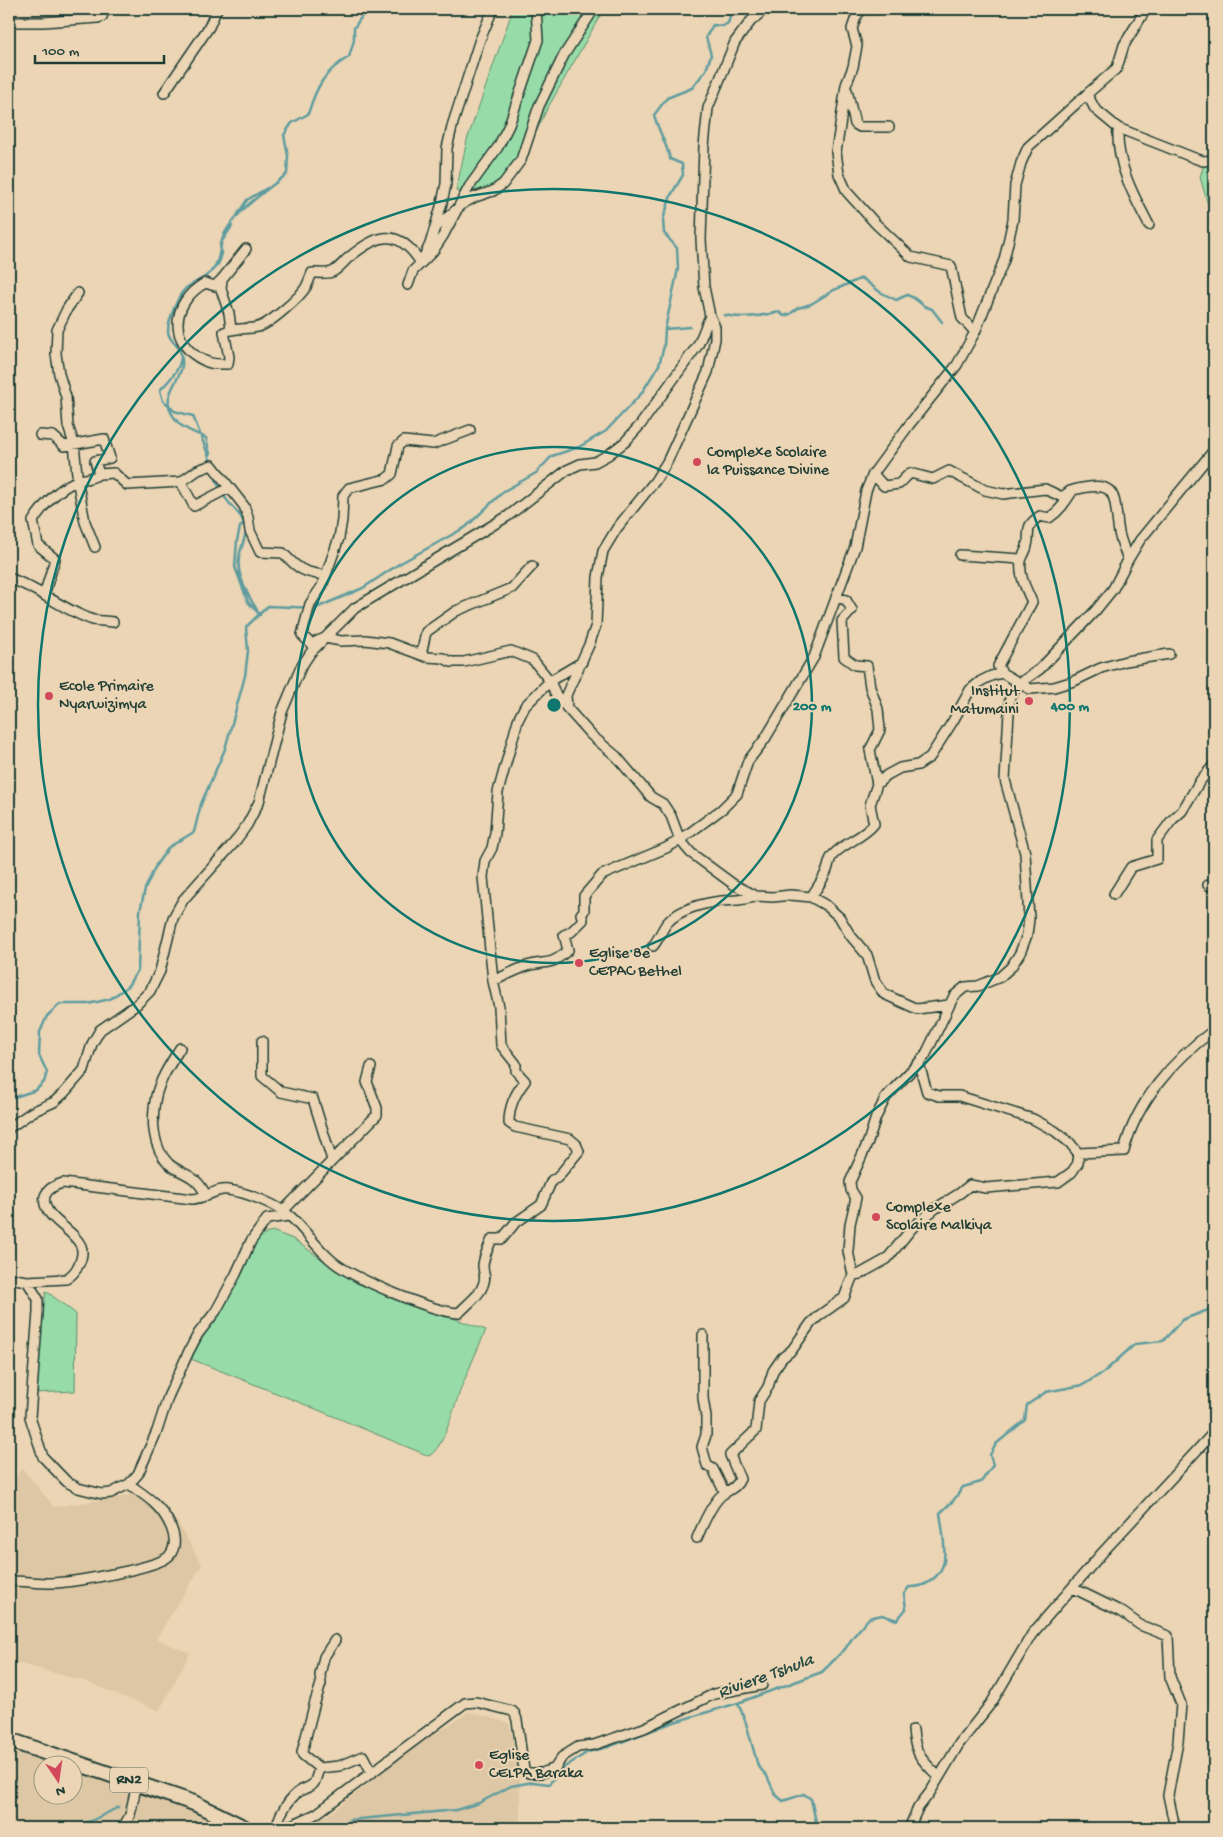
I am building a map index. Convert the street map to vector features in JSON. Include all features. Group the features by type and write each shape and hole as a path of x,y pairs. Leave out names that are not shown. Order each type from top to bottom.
{"highway":[{"name":"RN2","path":"9,1740 194,1803 245,1828"}],"street":[{"path":"9,22 43,22 98,18 102,17 105,9"},
{"path":"164,93 209,27 217,9"},
{"path":"421,262 430,244 442,203 446,184 447,148 453,123 479,42 493,9"},
{"path":"408,285 413,271 433,251 443,236 469,187 498,146 510,125 538,40 536,9"},
{"path":"435,228 475,197 493,191 503,184 521,160 539,106 548,87 578,32 594,9"},
{"path":"567,708 566,695 582,662 596,625 598,577 603,552 617,528 667,462 708,372 715,339 715,327 710,316 704,287 701,239 704,146 708,108 735,42 751,21 764,9"},
{"path":"861,9 852,29 857,46 853,67 846,85 836,152 839,174 847,192 876,224 911,257 950,266 962,318 975,332"},
{"path":"494,981 529,966 544,964 558,959 568,950 564,935 571,932 583,920 581,914 584,911 584,896 602,875 666,848 680,840 722,809 737,794 748,761 764,739 814,657 855,547 866,491 873,474 897,440 957,366 975,332 1004,260 1013,220 1015,185 1021,162 1028,147 1116,68 1124,45 1146,9"},
{"path":"846,85 855,124 860,128 889,127"},
{"path":"1087,94 1095,109 1118,128 1197,159 1203,161 1214,160"},
{"path":"1118,128 1117,143 1130,189 1149,225"},
{"path":"246,249 215,286 204,283 187,296 180,310 177,324 181,338 189,350 205,361 228,364 229,357 224,332 231,329 248,330 271,322 305,289 312,273 332,272 365,245 383,237 396,240 410,246 421,262"},
{"path":"222,279 220,289 229,313 231,329"},
{"path":"78,294 67,309 58,330 56,354 59,374 66,397 68,426 74,444 85,522 95,547"},
{"path":"9,1128 32,1112 54,1102 64,1093 84,1070 92,1044 100,1030 136,1004 150,991 160,971 173,918 183,900 234,843 247,825 259,802 282,712 301,667 311,652 355,608 508,516 567,470 601,459 625,442 641,424 698,345 710,316"},
{"path":"470,430 433,444 404,441 398,446 392,474 386,479 349,488 343,496 339,538 322,586 310,604 302,635 311,644 325,638 341,641 365,640 389,643 421,655 443,658 451,662 464,662 511,651 533,660 550,681 556,695 591,735 616,756 651,797 663,804 671,816 680,840 691,853 733,884 756,896 791,895 811,897 828,906 840,918 850,936 867,955 875,981 884,994 918,1009 949,1005"},
{"path":"40,435 53,436 64,446 104,438 110,458 95,460 99,474"},
{"path":"697,1538 705,1519 722,1494 737,1484 740,1479 730,1456 756,1430 759,1401 768,1388 773,1371 782,1358 792,1350 811,1323 844,1298 853,1275 848,1251 850,1224 856,1198 851,1190 850,1182 868,1142 876,1117 886,1098 919,1064 933,1040 949,1005 959,990 965,987 984,984 1000,977 1011,967 1020,953 1027,935 1029,919 1025,854 1005,780 1010,696 1020,683 1040,669 1096,610 1112,589 1128,560 1146,534 1214,450"},
{"path":"44,595 55,559 38,545 33,521 52,496 78,480 93,478 99,474 114,473 127,485 181,482 198,470 212,465 244,506 250,531 260,552 283,553 295,566 304,572 325,575"},
{"path":"873,474 884,486 899,484 910,473 933,479 949,471 984,490 1003,494 1045,489 1062,498 1073,490 1089,486 1104,487 1113,494 1117,503 1119,535 1128,560"},
{"path":"181,482 194,506 229,488"},
{"path":"1073,490 1065,504 1054,515 1049,518 1040,516 1032,521 1027,533 1027,546 1021,559 1021,578 1032,602 998,666 1002,673 1030,689 1054,687 1074,681 1102,668 1126,661 1169,654"},
{"path":"960,555 1021,559"},
{"path":"421,655 426,632 456,611 512,588 532,566"},
{"path":"9,578 44,595 59,605 94,620 112,622"},
{"path":"836,597 846,600 852,610 842,621 844,657 854,665 867,666 870,687 878,709 880,730 870,750 877,784"},
{"path":"9,1278 27,1281 66,1279 72,1276 80,1262 82,1247 78,1240 58,1222 46,1206 45,1198 48,1191 54,1185 63,1183 192,1199 199,1199 226,1189 250,1195 268,1202 286,1214 331,1260 344,1270 412,1300 449,1313 459,1313 479,1294 486,1275 482,1268 484,1259 492,1239 502,1239 516,1223 541,1205 552,1180 557,1178 579,1151 576,1144 570,1139 516,1127 509,1123 509,1113 514,1097 525,1081 516,1071 516,1064 501,1045 499,1007 483,893 483,877 485,861 492,848 495,833 498,792 518,720 525,706 550,681 582,662"},
{"path":"811,897 828,868 831,856 868,832 874,824 870,805 877,784 887,775 900,768 918,764 930,757 970,690 981,681 1002,673"},
{"path":"1114,894 1131,867 1157,858 1157,840 1172,820 1182,811 1200,781 1214,765"},
{"path":"653,946 667,923 684,911 710,903 744,901 756,896"},
{"path":"1078,1153 1124,1152 1128,1134 1138,1112 1166,1075 1195,1044 1214,1030"},
{"path":"262,1041 262,1076 281,1092 312,1099 332,1160"},
{"path":"180,1048 164,1075 156,1096 154,1133 156,1145 162,1156 171,1166 198,1182 206,1196"},
{"path":"853,1275 860,1274 887,1259 912,1228 970,1184 986,1188 1058,1182 1072,1172 1078,1163 1078,1153 1070,1143 1056,1132 1033,1119 959,1096 939,1096 927,1092 925,1079 919,1064"},
{"path":"27,1281 38,1299 30,1417 42,1457 67,1482 78,1488 102,1494 111,1493 129,1484 138,1474 157,1431 168,1397 189,1351 198,1334 216,1311 251,1241 267,1219 286,1214 332,1160 377,1116 377,1108 367,1082 371,1067"},
{"path":"703,1335 703,1398 706,1435 702,1448 707,1465 713,1469 725,1493"},
{"path":"909,1828 918,1808 960,1744 992,1702 1032,1634 1103,1552 1214,1432"},
{"path":"9,1581 52,1583 124,1571 161,1562 169,1556 174,1548 171,1528 154,1503 129,1484"},
{"path":"1073,1588 1122,1612 1140,1625 1168,1636 1170,1677 1181,1704 1178,1742 1168,1795 1175,1828"},
{"path":"335,1640 324,1657 320,1675 321,1684 302,1752 303,1756 319,1768 339,1766 363,1756 372,1773"},
{"path":"319,1768 314,1783 299,1791 285,1807 277,1823 278,1828 294,1824 316,1814 466,1703 476,1702 512,1711 517,1720 524,1770 529,1773 542,1773 555,1768 562,1757 578,1747 594,1745 644,1728 714,1694 762,1685"},
{"path":"913,1730 917,1753 939,1777"},
{"path":"123,1828 130,1815 137,1783"}],"shaded area":[{"path":"22,1468 54,1507 121,1497 140,1491 177,1522 202,1565 156,1639 190,1653 159,1711 84,1681 9,1661 9,1489"},
{"path":"469,1712 509,1723 520,1773 520,1828 304,1828 331,1813 409,1751"},
{"path":"9,1734 70,1754 32,1754 32,1804 82,1804 82,1758 271,1828 9,1828"}],"green space":[{"path":"513,9 604,9 546,111 527,151 501,182 469,196 456,191 467,140"},
{"path":"1214,155 1214,226 1200,177 1206,158"},
{"path":"272,1231 293,1239 356,1283 486,1330 445,1434 435,1451 429,1456 191,1359 256,1239"},
{"path":"46,1291 76,1314 75,1391 34,1393"}],"waterway":[{"path":"211,462 193,416 174,411 163,401 160,390 175,372 181,356 180,351 168,332 171,315 182,292 214,269 222,241 231,223 253,200 287,174 288,156 284,135 292,123 308,114 314,96 327,74 340,62 349,57 354,40 354,28 364,13 364,9"},
{"path":"9,1099 36,1090 44,1082 47,1072 39,1055 40,1032 47,1016 60,1004 88,1004 110,999 127,987 138,970 140,911 145,889 156,865 169,847 194,832 201,804 225,749 245,676 248,651 246,627 268,606 316,608 363,588 399,564 466,527 504,491 536,473 552,456 579,447 606,431 641,394 659,365 664,346 665,329 678,269 677,248 664,233 663,220 671,195 683,175 682,164 670,159 654,115 667,98 692,88 706,70 711,55 706,37 713,25 723,26 728,23 730,17 728,9"},
{"path":"238,214 247,200 267,188"},
{"path":"212,270 218,265 221,252 220,244 232,226"},
{"path":"724,315 738,317 779,312 784,316 862,278 880,292 896,300 907,295 914,298 924,306 932,309 942,322"},
{"path":"193,287 202,279"},
{"path":"180,301 187,292"},
{"path":"665,329 690,327"},
{"path":"177,336 178,348"},
{"path":"181,356 181,371 170,392 169,408 181,425 206,438 210,454"},
{"path":"214,472 222,493 244,523 240,527 237,541 235,567 248,602 260,615"},
{"path":"246,531 240,555 239,571 247,592 257,610"},
{"name":"Riviere Tshula","path":"349,1820 456,1810 479,1803 511,1786 533,1782 549,1784 563,1768 588,1752 608,1747 671,1723 738,1703 822,1672 845,1649 869,1618 882,1615 897,1620 906,1609 904,1594 909,1587 921,1586 936,1577 940,1572 944,1561 944,1537 940,1513 953,1501 963,1487 981,1482 993,1465 990,1455 996,1444 1025,1420 1027,1405 1046,1392 1083,1385 1104,1372 1135,1344 1163,1341 1182,1320 1208,1310 1214,1302"},
{"path":"738,1703 746,1723 758,1766 767,1776 775,1794 783,1801 804,1794 811,1799 816,1822 821,1828"},
{"path":"63,1828 91,1821 119,1807"}],"place":[{"name":"Complexe Scolaire la Puissance Divine","path":"697,462"},
{"name":"Ecole Primaire Nyarwizimya","path":"49,696"},
{"name":"Institut Matumaini","path":"1029,701"},
{"name":"Eglise 8e CEPAC Bethel","path":"579,963"},
{"name":"Complexe Scolaire Malkiya","path":"876,1217"},
{"name":"Eglise CELPA Baraka","path":"479,1765"}]}
